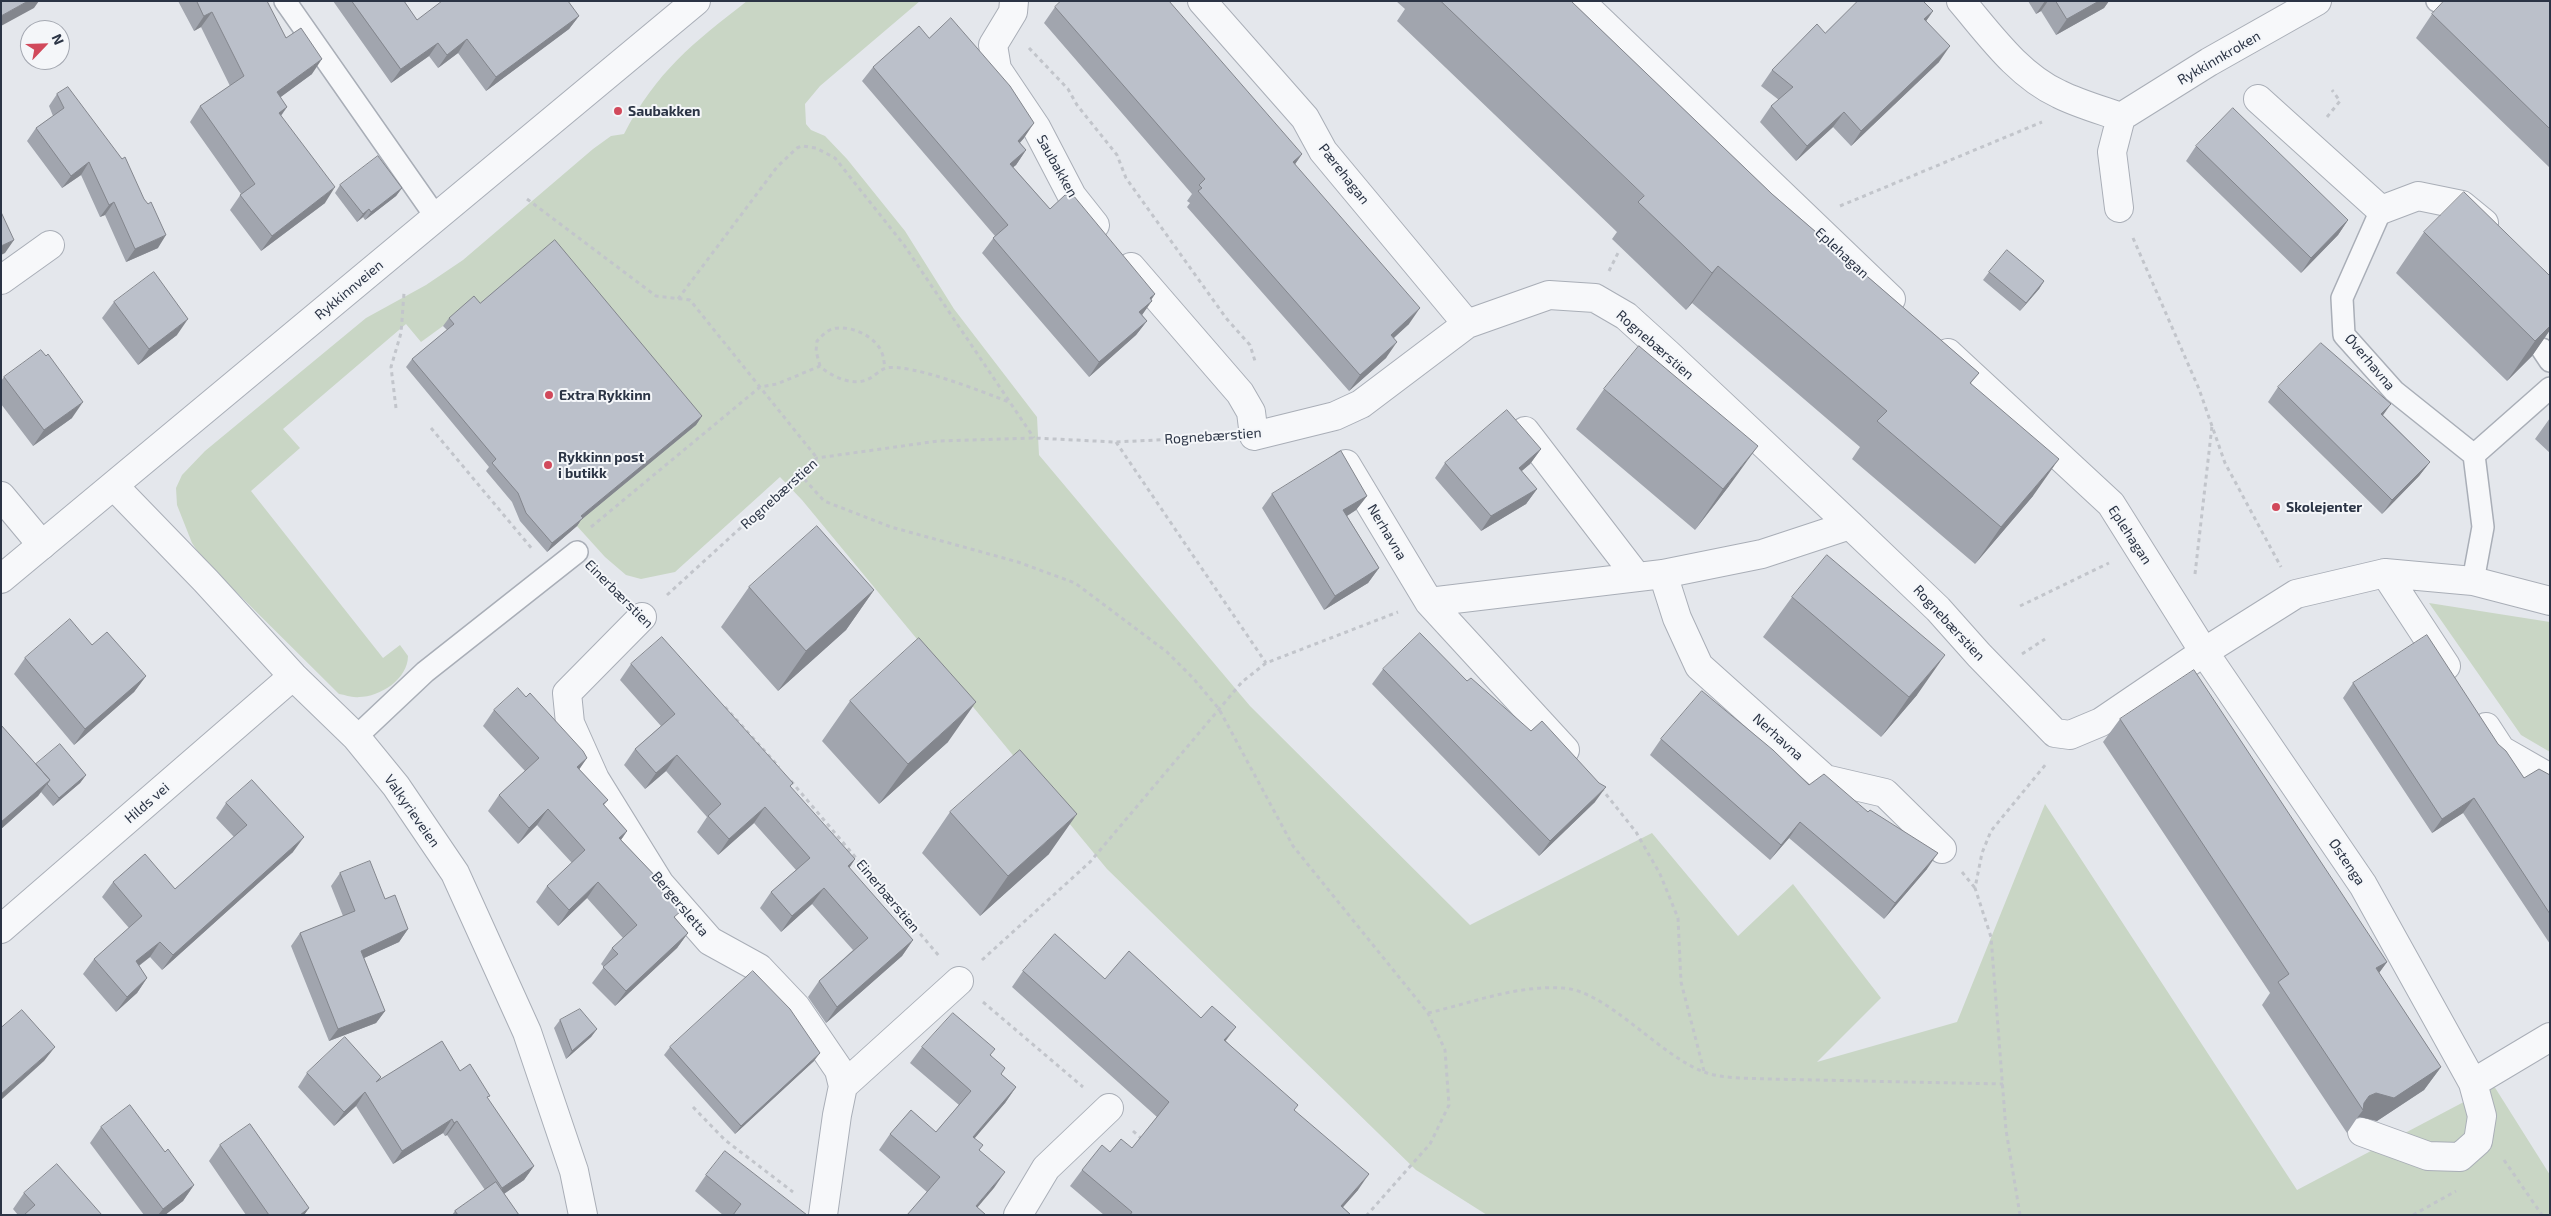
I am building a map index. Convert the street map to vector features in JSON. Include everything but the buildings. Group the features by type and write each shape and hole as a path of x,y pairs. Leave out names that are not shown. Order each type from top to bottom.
{"street":[{"name":"Rykkinnveien","path":"1,579 696,1"},
{"name":"Pærehagan","path":"1202,1 1305,118 1323,151 1467,324"},
{"name":"Eplehagan","path":"1580,1 1807,220 2111,504 2204,652"},
{"path":"1961,1 2004,52 2030,76 2059,94 2121,117 2112,152 2119,208"},
{"name":"Rykkinnkroken","path":"2121,117 2209,62 2317,1"},
{"name":"Saubakken","path":"1010,13 993,46 997,69 1036,127 1072,196 1161,304 1240,393 1251,412 1254,436"},
{"path":"2258,99 2381,210 2418,196 2462,205 2504,239"},
{"path":"1,280 50,245"},
{"name":"Rognebærstien","path":"1254,436 1335,416 1361,404 1467,324 1549,295 1595,298 1626,316 1850,525 1938,609 1979,655 2055,733 2070,735"},
{"path":"1525,431 1636,577"},
{"name":"Nerhavna","path":"1345,462 1429,602 1600,788"},
{"name":"Valkyrieveien","path":"114,486 206,581 293,676 356,737 396,786 455,873 527,1032 574,1171 580,1214"},
{"path":"1,496 42,544"},
{"path":"1429,602 1663,574 1762,554 1850,525"},
{"path":"2385,573 2458,686"},
{"path":"2070,735 2101,722 2204,652 2296,594 2385,573 2473,581 2550,601"},
{"name":"Nerhavna","path":"1663,574 1677,618 1699,666 1825,780 1885,793 1942,849"},
{"name":"Bergersletta","path":"642,617 568,693 570,723 595,779 660,884 710,941 759,968 796,1007 840,1070 843,1086"},
{"name":"Østenga","path":"2204,652 2363,885 2473,1083 2482,1116 2478,1141 2460,1157 2428,1156 2362,1132"},
{"name":"Hilds vei","path":"1,929 293,676"},
{"path":"2474,710 2501,750 2550,778"},
{"path":"824,1215 837,1115 843,1086 959,981"},
{"path":"2473,1083 2550,1037"},
{"path":"1018,1215 1046,1168 1109,1108"}],"lane":[{"path":"285,1 436,217"},
{"name":"Øverhavna","path":"2381,210 2342,298 2344,335 2394,391 2474,455"},
{"path":"2473,581 2483,527 2474,455 2550,388"},
{"path":"356,737 425,672 577,552"}],"path":[{"path":"1010,13 1068,89 1077,105 1117,155 1131,186 1226,318 1250,345 1255,356 1255,373 1248,387 1240,393"},
{"path":"1807,220 2085,104"},
{"path":"678,298 776,167 797,148 802,146 816,148 835,158 904,245 1034,438"},
{"path":"527,199 656,296 690,300 817,458"},
{"path":"2119,208 2199,389 2225,463 2296,594"},
{"path":"396,408 391,367 401,333 404,293"},
{"path":"885,368 882,352 875,342 861,332 846,328 832,329 817,342 816,351 820,366 841,379 852,382 864,382 885,368 933,375 1009,402"},
{"path":"577,552 580,537 760,387 777,384 820,366"},
{"path":"2195,579 2212,426"},
{"path":"431,428 552,571"},
{"name":"Rognebærstien","path":"642,617 714,554 817,458 938,441 1034,438 1115,442 1254,436"},
{"path":"1115,442 1266,663"},
{"path":"799,473 824,501 892,527 1018,562 1075,584 1168,652 1194,678 1219,709 1293,846 1428,1013 1445,1050 1449,1105 1430,1144 1367,1215"},
{"name":"Einerbærstien","path":"577,552 642,617"},
{"path":"2020,606 2106,562 2156,574"},
{"path":"959,981 1090,862 1242,682 1266,663 1340,632 1429,602"},
{"path":"719,701 784,772"},
{"path":"2020,1215 2006,1130 1991,937 1975,888 1982,853 1991,831 2070,735"},
{"name":"Einerbærstien","path":"790,780 959,981 1109,1108 1145,1142"},
{"path":"1600,788 1636,832 1660,874 1678,918 1682,982 1705,1072"},
{"path":"1428,1013 1525,989 1563,988 1602,1001 1666,1052 1705,1072 1733,1078 2003,1084"},
{"path":"693,1107 725,1140 824,1215"},
{"path":"2482,1116 2506,1163 2542,1215"}],"green space":[{"path":"747,1 920,1 820,86 805,104 806,124 811,130 825,136 847,159 905,231 954,309 1037,417 1039,455 1250,706 1470,925 1652,833 1738,936 1793,884 1881,998 1817,1062 1957,1022 2045,804 2297,1190 2494,1086 2550,1175 2550,1215 1487,1215 1416,1170 1107,869 802,500 780,477 675,572 641,579 626,575 605,557 576,525 474,311 443,326 421,342 406,324 283,429 300,448 251,491 383,658 400,645 408,656 403,672 398,679 384,690 376,694 359,697 339,694 202,558 192,543 177,505 176,488 182,475 205,451 366,318 426,285 463,260 593,149 611,136 624,134 649,93 677,60 709,31"},
{"path":"2429,603 2550,622 2550,752 2521,735"}],"place":[{"name":"Saubakken","path":"618,111"},
{"name":"Extra Rykkinn","path":"549,395"},
{"name":"Rykkinn post i butikk","path":"548,465"},
{"name":"Skolejenter","path":"2276,507"}]}
